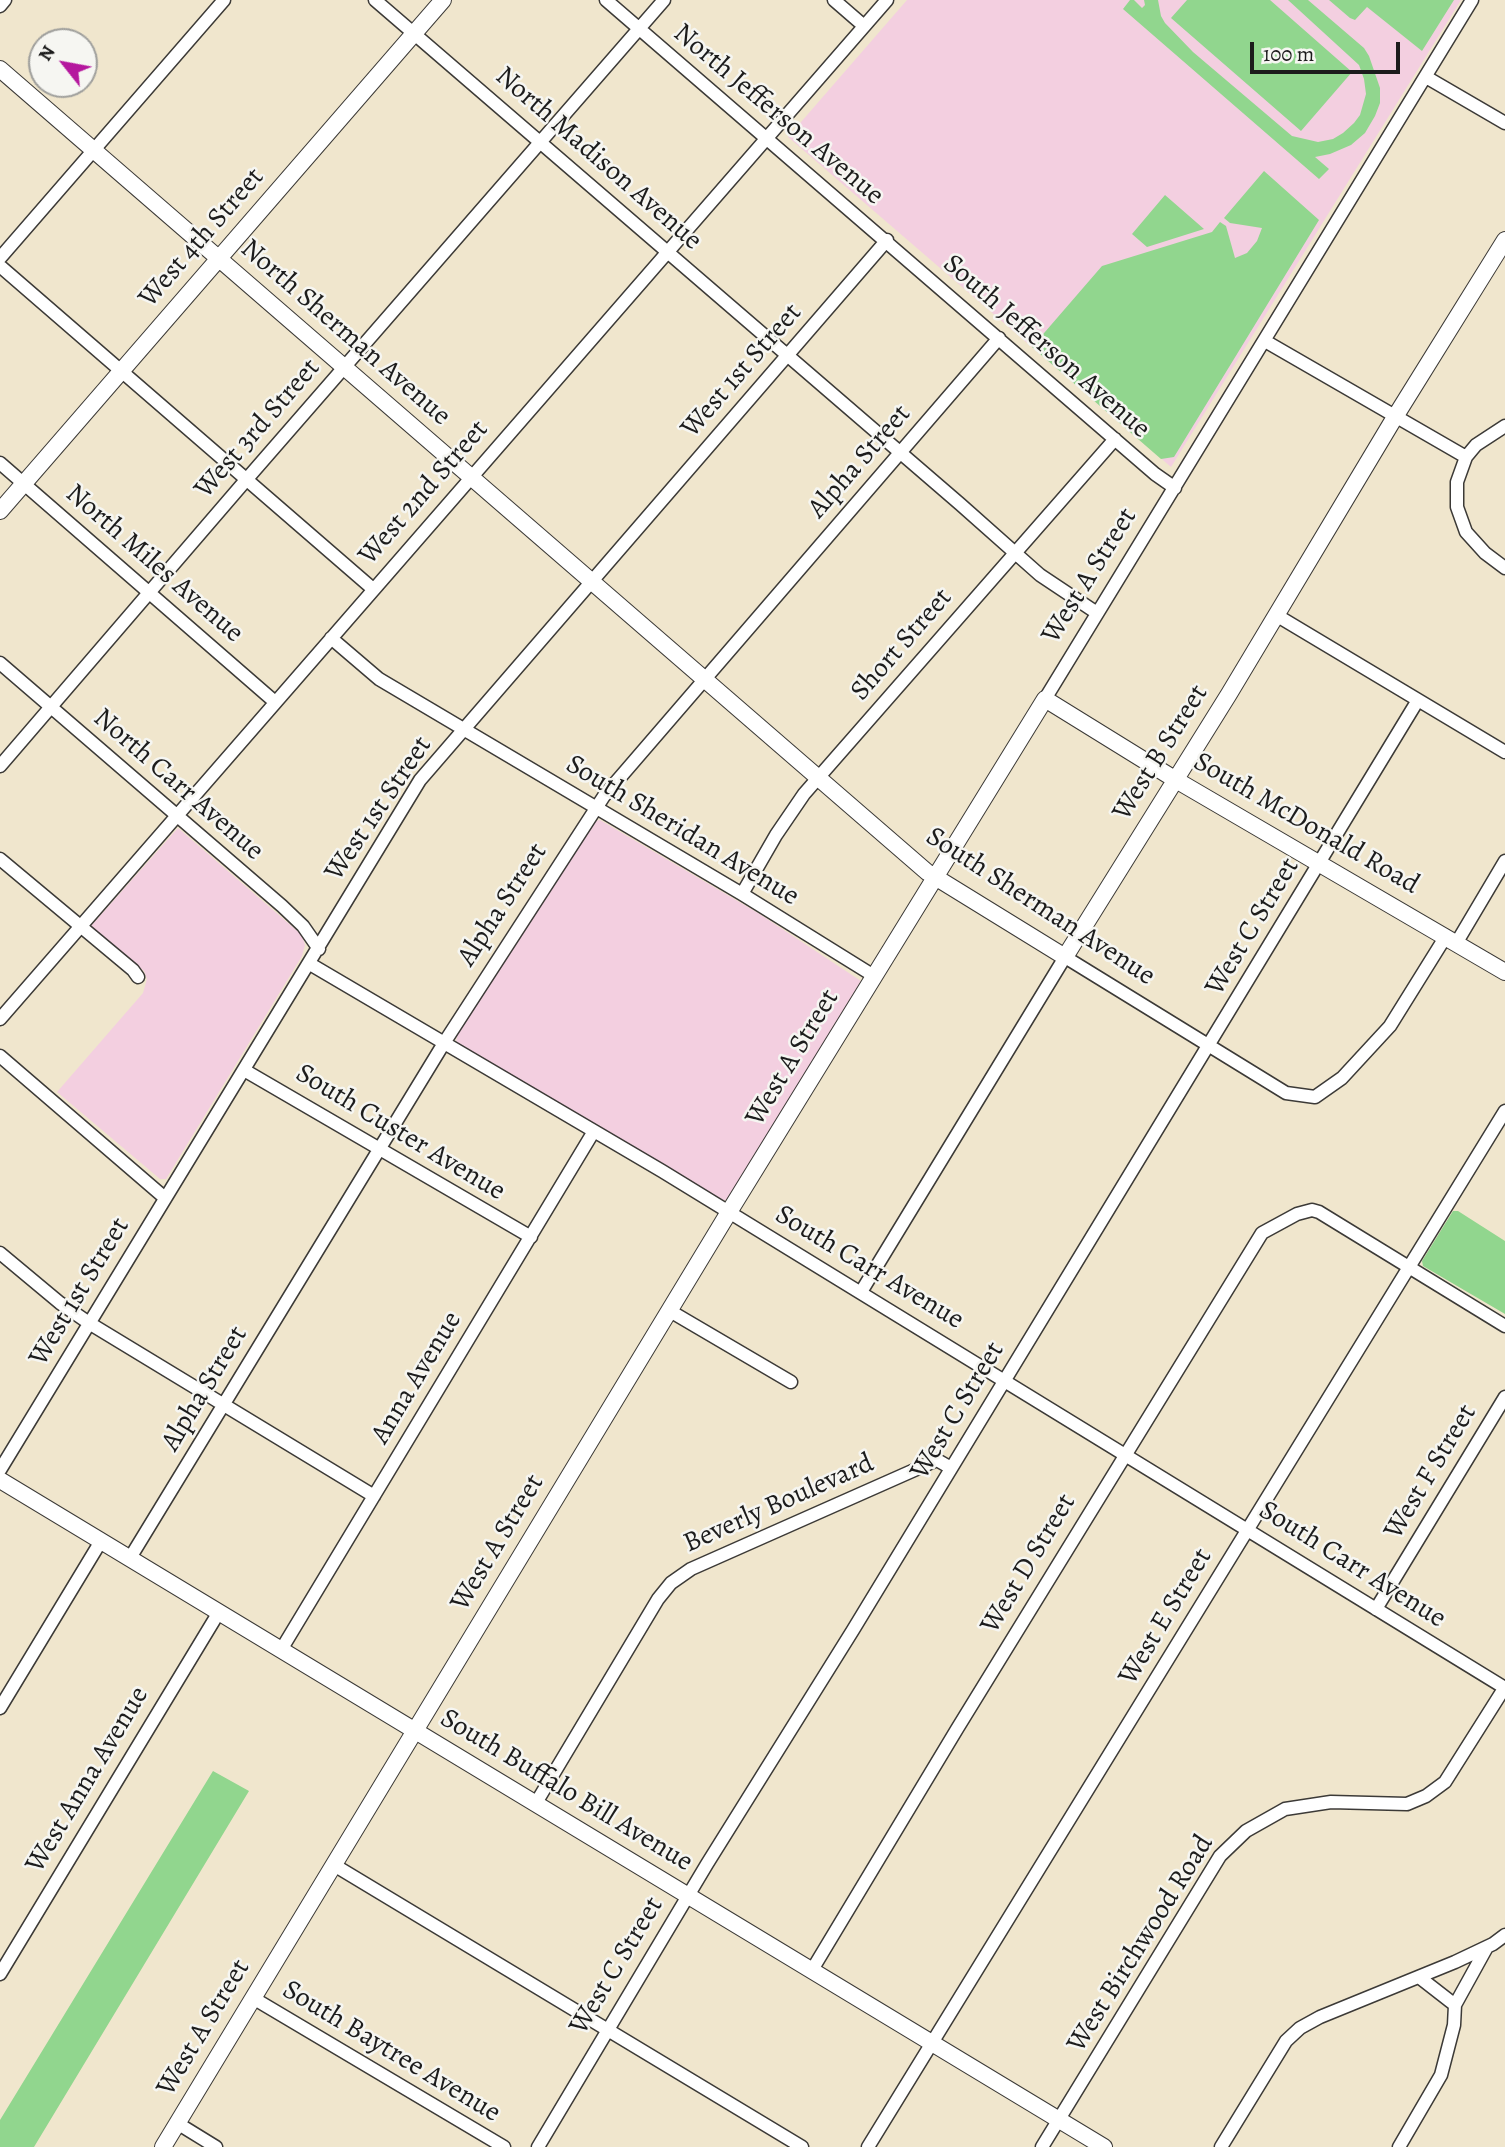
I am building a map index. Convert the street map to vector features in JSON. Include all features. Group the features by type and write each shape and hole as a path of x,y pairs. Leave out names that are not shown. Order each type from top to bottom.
{"street":[{"path":"0,6 5,0"},
{"path":"0,258 224,0"},
{"name":"North Madison Avenue","path":"375,0 1040,575 1097,613"},
{"name":"West 4th Street","path":"0,511 443,0"},
{"name":"North Jefferson Avenue","path":"606,0 887,240"},
{"name":"West 3rd Street","path":"0,766 664,0"},
{"path":"834,0 864,26"},
{"name":"West 2nd Street","path":"0,1019 887,0"},
{"name":"West A Street","path":"163,2147 730,1212 1472,0"},
{"name":"North Sherman Avenue","path":"0,69 592,582"},
{"path":"1426,77 1505,123"},
{"name":"South Jefferson Avenue","path":"887,240 1155,474 1175,488"},
{"name":"West 1st Street","path":"0,1470 420,780 887,240"},
{"name":"West B Street","path":"861,1292 1505,240"},
{"path":"0,266 373,589"},
{"name":"Alpha Street","path":"130,1558 444,1043 596,808 999,338"},
{"path":"1265,341 1466,457"},
{"path":"1505,426 1476,445 1466,457 1457,482 1457,508 1466,532 1485,553 1505,568"},
{"name":"Short Street","path":"742,894 776,835 804,794 1115,439"},
{"name":"North Miles Avenue","path":"0,463 275,702"},
{"name":"South Sherman Avenue","path":"592,582 935,877 1286,1093 1315,1097 1342,1078 1391,1026 1451,939"},
{"path":"1276,615 1505,752"},
{"name":"South Sheridan Avenue","path":"331,638 379,679 742,894 874,976"},
{"name":"North Carr Avenue","path":"0,663 282,906 303,926 319,949"},
{"name":"South McDonald Road","path":"1045,699 1176,780 1505,972"},
{"name":"West C Street","path":"537,2147 1418,700"},
{"path":"0,859 138,977"},
{"path":"1451,939 1505,861"},
{"name":"South Carr Avenue","path":"310,964 730,1212 1505,1688"},
{"path":"0,1056 165,1198"},
{"name":"South Custer Avenue","path":"244,1070 531,1237"},
{"name":"West E Street","path":"868,2147 1505,1111"},
{"name":"Anna Avenue","path":"281,1650 594,1131"},
{"name":"West D Street","path":"812,1970 1262,1233 1297,1214 1312,1210 1320,1212 1409,1267"},
{"path":"0,1253 60,1303 89,1323 374,1496"},
{"path":"1409,1267 1505,1326"},
{"path":"670,1311 791,1382"},
{"name":"West F Street","path":"1377,1609 1505,1397"},
{"name":"Beverly Boulevard","path":"536,1803 658,1599 671,1583 691,1569 937,1460 951,1468"},
{"name":"South Buffalo Bill Avenue","path":"0,1480 1104,2147"},
{"path":"0,1708 101,1541"},
{"name":"West Anna Avenue","path":"0,1974 219,1612"},
{"name":"West Birchwood Road","path":"1042,2147 1220,1856 1245,1831 1285,1809 1331,1802 1407,1804 1426,1796 1445,1782 1505,1688"},
{"path":"334,1865 802,2147"},
{"path":"1221,2147 1286,2041 1300,2028 1320,2017 1487,1947 1505,1935"},
{"path":"1399,2147 1441,2075 1454,2025 1455,2005 1487,1947"},
{"path":"1419,1977 1455,2005"},
{"name":"South Baytree Avenue","path":"253,1998 504,2147"},
{"path":"177,2123 216,2147"}],"shaded area":[{"path":"907,0 1461,0 1171,467 788,137"},
{"path":"600,820 758,913 861,981 729,1198 723,1201 456,1045 457,1034 586,834 595,821"},
{"path":"178,828 302,935 305,945 302,956 166,1179 160,1179 57,1092 143,993 147,979 144,971 90,927"}],"green space":[{"path":"1130,0 1134,0 1142,8 1145,5 1144,0 1158,0 1165,23 1193,52 1292,136 1318,142 1333,139 1354,123 1360,115 1366,94 1359,65 1288,0 1308,0 1364,48 1369,56 1380,88 1380,103 1375,116 1365,133 1351,145 1315,157 1329,169 1319,179 1123,9"},
{"path":"1187,0 1270,0 1352,72 1301,131 1171,18"},
{"path":"1329,0 1454,0 1422,51 1367,7 1355,20"},
{"path":"1264,171 1319,220 1174,457 1161,459 1032,347 1102,266 1212,232 1220,222 1226,226 1235,258 1247,253 1257,241 1262,228 1230,223 1224,218"},
{"path":"1165,195 1204,229 1147,247 1132,234"},
{"path":"1453,1211 1458,1211 1505,1241 1505,1314 1423,1266 1422,1261"},
{"path":"213,1771 249,1791 34,2147 0,2147 0,2120"}]}
